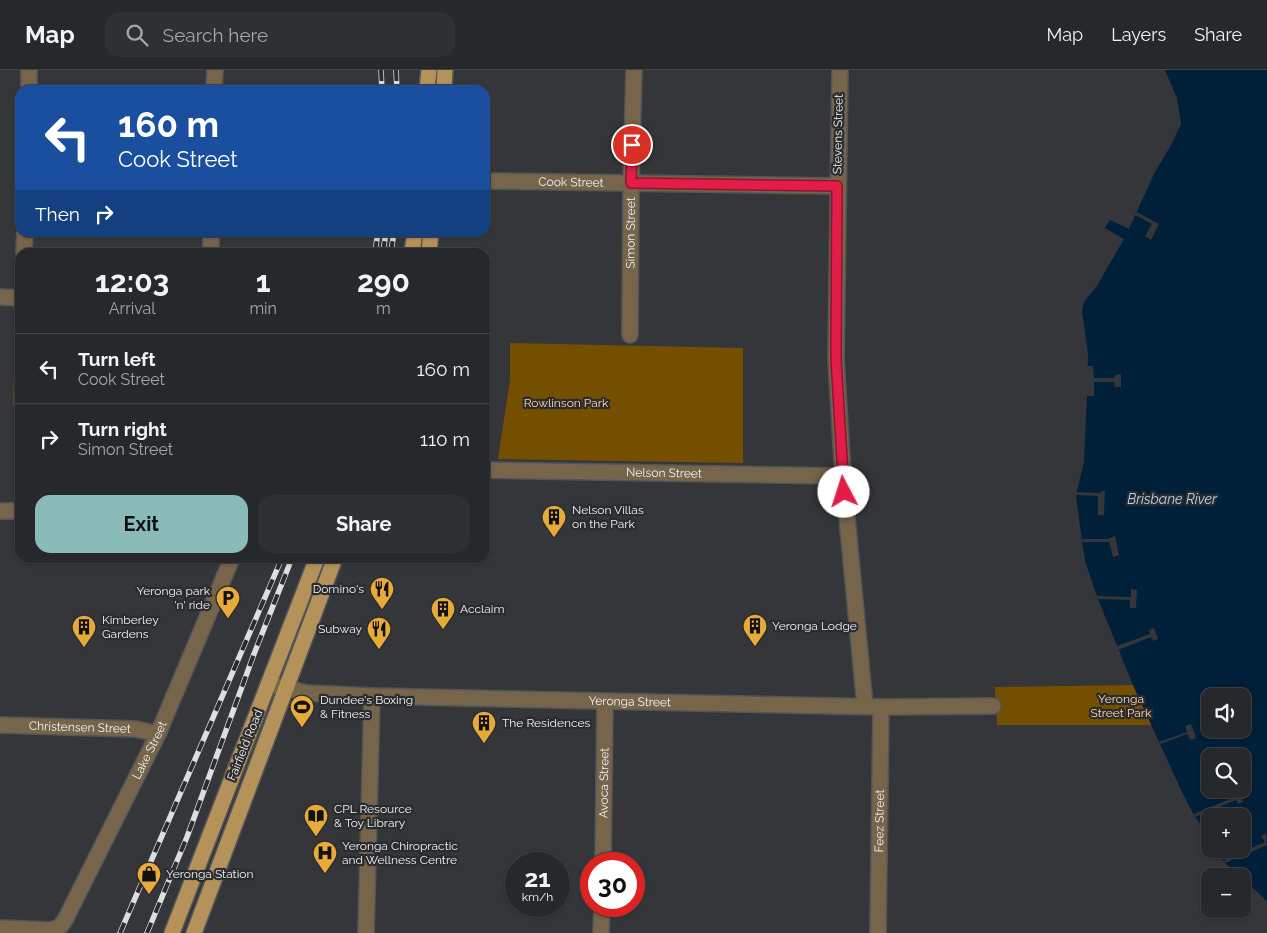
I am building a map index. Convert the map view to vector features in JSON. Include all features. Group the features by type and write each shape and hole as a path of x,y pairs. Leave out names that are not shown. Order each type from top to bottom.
{"main road":[{"path":"428,85 429,70"},
{"path":"444,85 446,70"},
{"name":"Fairfield Road","path":"172,933 315,563"},
{"name":"Fairfield Road","path":"194,933 333,563"}],"street":[{"path":"29,70 29,85"},
{"path":"214,85 215,70"},
{"name":"Simon Street","path":"630,335 634,70"},
{"name":"Stevens Street","path":"840,70 836,359 843,476 865,706"},
{"name":"Cook Street","path":"490,181 837,186"},
{"path":"0,298 15,298"},
{"name":"Nelson Street","path":"490,470 843,476"},
{"path":"0,511 15,511"},
{"name":"Lake Street","path":"0,928 49,930 59,928 65,920 158,734 230,563"},
{"name":"Yeronga Street","path":"269,684 307,693 372,696 881,707 993,706"},
{"path":"366,933 372,696"},
{"name":"Avoca Street","path":"603,852 606,702"},
{"name":"Feez Street","path":"878,933 881,707"},
{"name":"Christensen Street","path":"0,724 136,728 158,734"},
{"path":"602,917 602,933"}],"green space":[{"name":"Rowlinson Park","path":"510,343 743,348 743,463 498,459 510,380"},
{"path":"15,348 15,405 13,405"},
{"name":"Yeronga Street Park","path":"1133,685 1152,725 997,725 995,687"}],"water":[{"name":"Brisbane River","path":"1165,70 1267,70 1267,901 1251,886 1251,868 1231,868 1222,858 1251,858 1251,808 1201,808 1201,825 1182,792 1133,685 1098,599 1086,564 1076,495 1084,462 1087,396 1088,354 1082,311 1084,302 1097,286 1124,239 1105,228 1110,220 1129,229 1154,174 1181,124 1177,98"}],"pier":[{"path":"1137,212 1159,224 1151,240 1145,236 1152,224 1135,215"},
{"path":"1087,366 1093,366 1094,378 1114,378 1115,375 1121,374 1121,387 1115,387 1114,382 1094,382 1094,396 1087,396"},
{"path":"1101,491 1105,491 1104,515 1098,515 1098,496 1076,495 1076,492 1101,493"},
{"path":"1115,536 1119,555 1113,557 1109,542 1082,542 1082,539 1108,539"},
{"path":"1131,589 1137,590 1136,608 1130,608 1130,600 1098,599 1097,596 1131,597"},
{"path":"1154,628 1158,639 1153,641 1151,637 1118,650 1117,646 1150,634 1149,630"},
{"path":"1191,724 1196,738 1190,740 1187,734 1160,744 1159,742 1187,732 1185,726"},
{"path":"1233,798 1242,798 1243,802 1238,804 1236,800 1217,808 1208,808"},
{"path":"1201,811 1201,815 1195,817 1194,814"},
{"path":"1266,833 1267,845 1251,852 1251,848 1265,842 1261,836"},
{"path":"1229,858 1237,858 1225,863 1224,860"}],"railway":[{"path":"381,70 382,85"},
{"path":"396,70 397,85"},
{"path":"376,248 377,237"},
{"path":"384,248 385,237"},
{"path":"392,248 393,237"},
{"path":"120,933 280,563"},
{"path":"147,933 187,837 254,654 290,563"}],"place":[{"name":"Nelson Villas on the Park","path":"554,538"},
{"name":"Domino's","path":"382,610"},
{"name":"Yeronga park 'n' ride","path":"228,619"},
{"name":"Acclaim","path":"443,630"},
{"name":"Yeronga Lodge","path":"755,647"},
{"name":"Kimberley Gardens","path":"84,648"},
{"name":"Subway","path":"379,650"},
{"name":"Dundee's Boxing & Fitness","path":"302,728"},
{"name":"The Residences","path":"484,744"},
{"name":"CPL Resource & Toy Library","path":"316,837"},
{"name":"Yeronga Chiropractic and Wellness Centre","path":"325,874"},
{"name":"Yeronga Station","path":"149,895"}],"route":[{"path":"632,145 631,183 837,186 836,359 844,492"}]}
